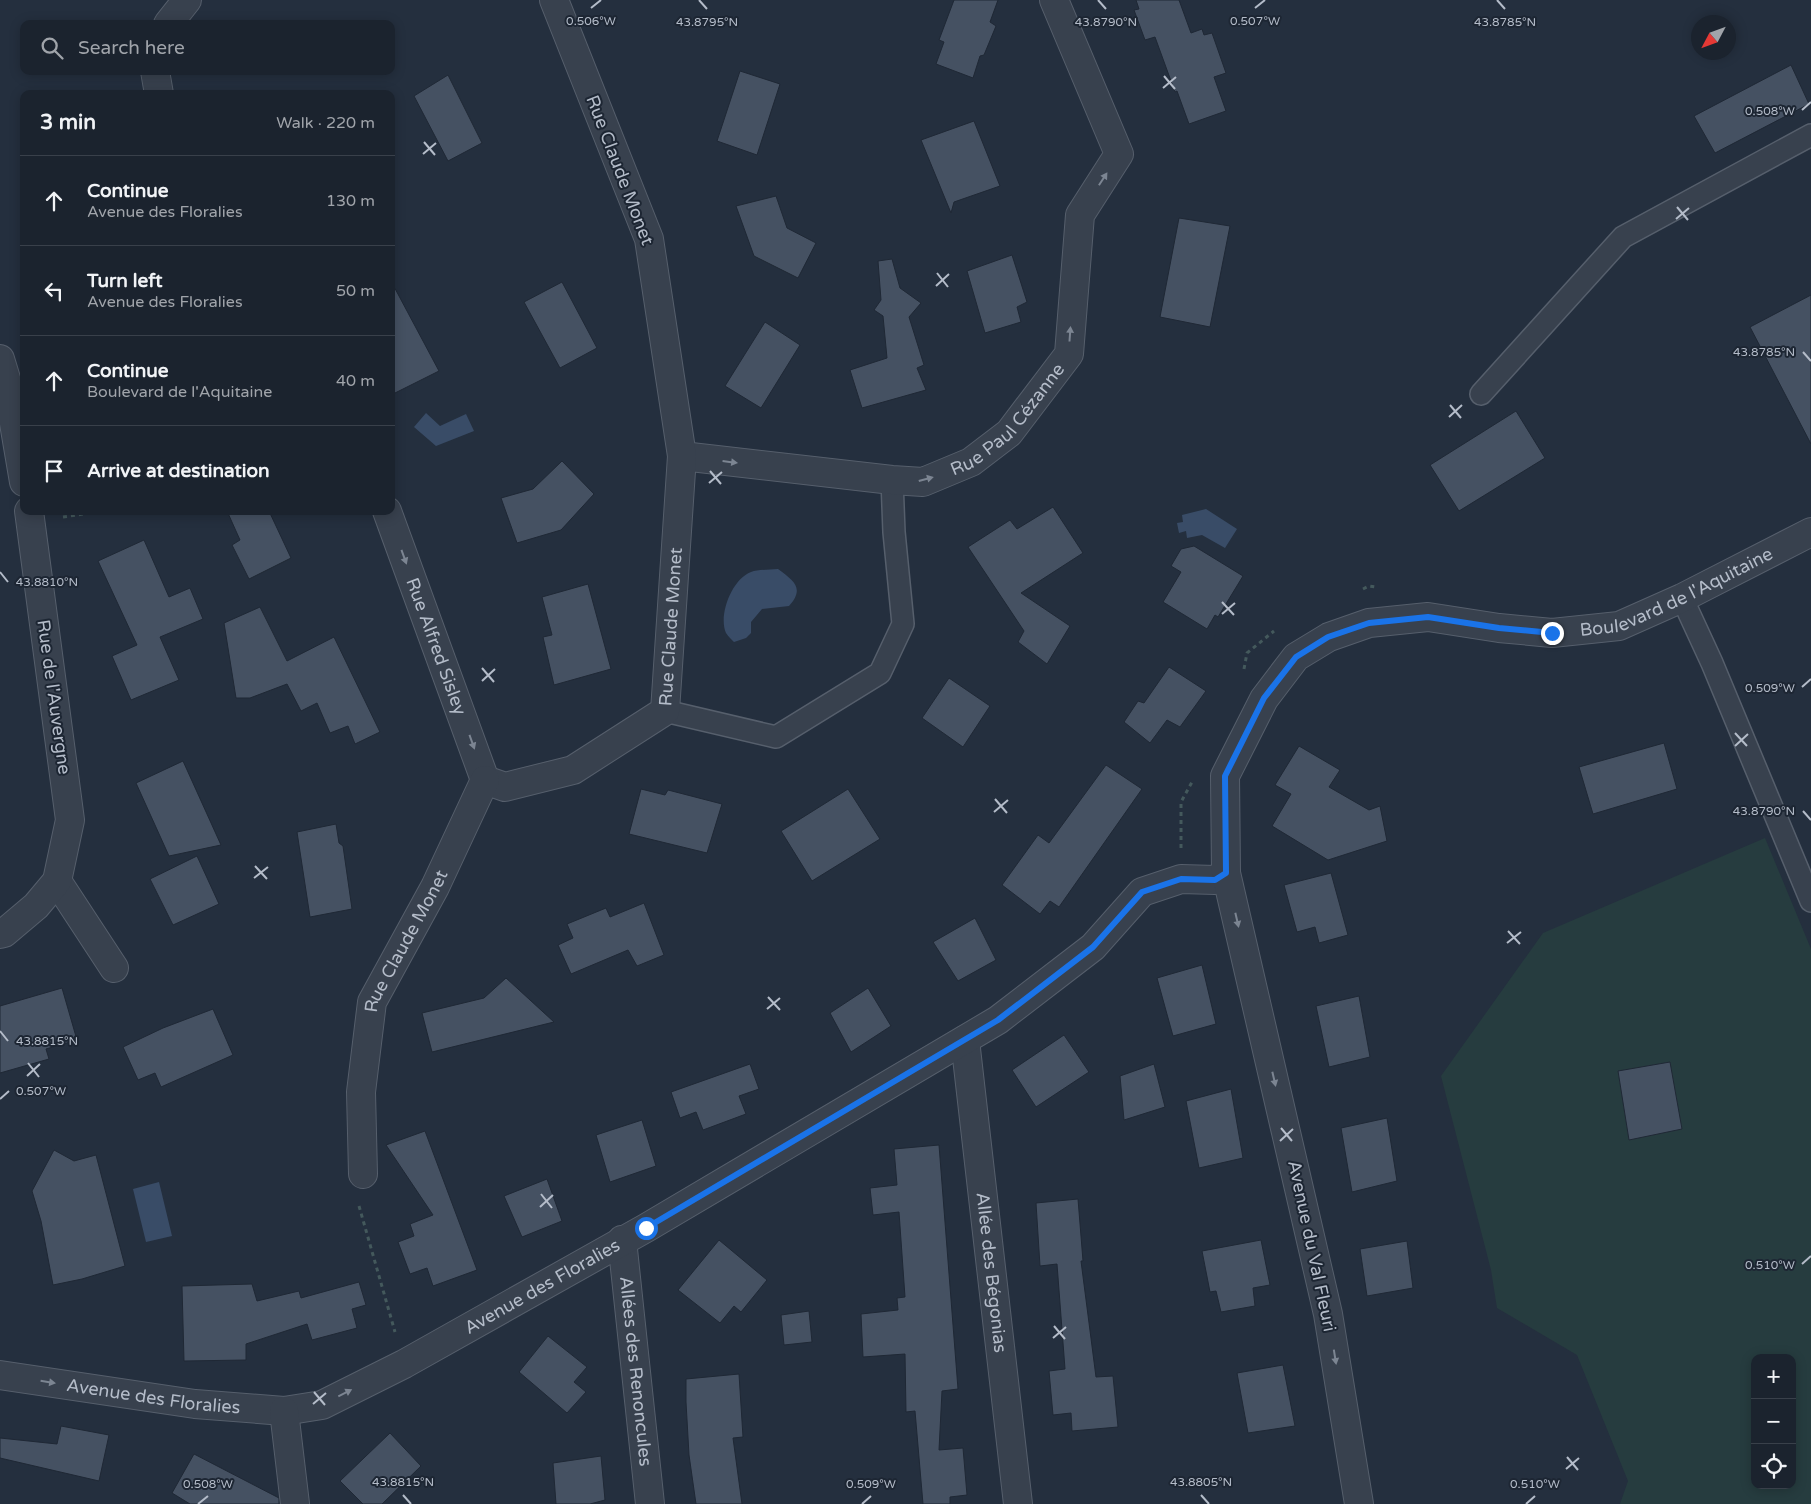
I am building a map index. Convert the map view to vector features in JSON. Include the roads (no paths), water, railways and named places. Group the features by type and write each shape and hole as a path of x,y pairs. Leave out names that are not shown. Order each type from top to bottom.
{"street":[{"path":"171,20 187,0"},
{"name":"Rue Claude Monet","path":"363,1174 361,1092 372,1002 436,887 485,780 505,787 573,770 665,712 682,456 649,239 554,0"},
{"name":"Rue Paul Cézanne","path":"682,456 923,482 971,462 1009,433 1069,354 1080,214 1119,154 1054,0"},
{"path":"155,75 158,90"},
{"path":"0,359 20,460"},
{"name":"Rue de l'Auvergne","path":"0,934 36,906 57,881 70,820 30,515"},
{"name":"Rue Alfred Sisley","path":"388,515 485,780"},
{"name":"Boulevard de l'Aquitaine","path":"1226,873 1225,776 1264,698 1296,657 1328,637 1369,623 1428,617 1499,628 1552,633 1619,626 1682,598 1811,532"},
{"name":"Avenue des Floralies","path":"0,1375 194,1404 284,1411 322,1405 404,1364 622,1240 998,1020 1093,947 1142,892 1181,879 1215,880 1226,873"},
{"name":"Avenue du Val Fleuri","path":"1226,873 1328,1314 1359,1504"},
{"path":"57,881 114,968"},
{"name":"Allée des Bégonias","path":"965,1040 1018,1504"},
{"name":"Allées des Renoncules","path":"622,1240 650,1504"},
{"path":"284,1411 295,1504"}],"lane":[{"path":"1481,394 1623,237 1811,135"},
{"path":"665,712 776,737 880,673 903,624 894,532 892,480"},
{"path":"1682,598 1712,663 1811,901"}],"water":[{"path":"426,413 440,426 466,414 474,431 436,446 414,427"},
{"path":"1206,509 1237,529 1225,548 1202,535 1187,538 1186,531 1179,533 1177,523 1183,522 1182,515"},
{"path":"778,569 796,585 797,590 794,600 789,606 762,609 751,622 751,633 746,638 734,642 726,633 724,625 725,608 728,598 744,576 751,572"},
{"path":"159,1182 172,1236 146,1242 133,1189"}]}
